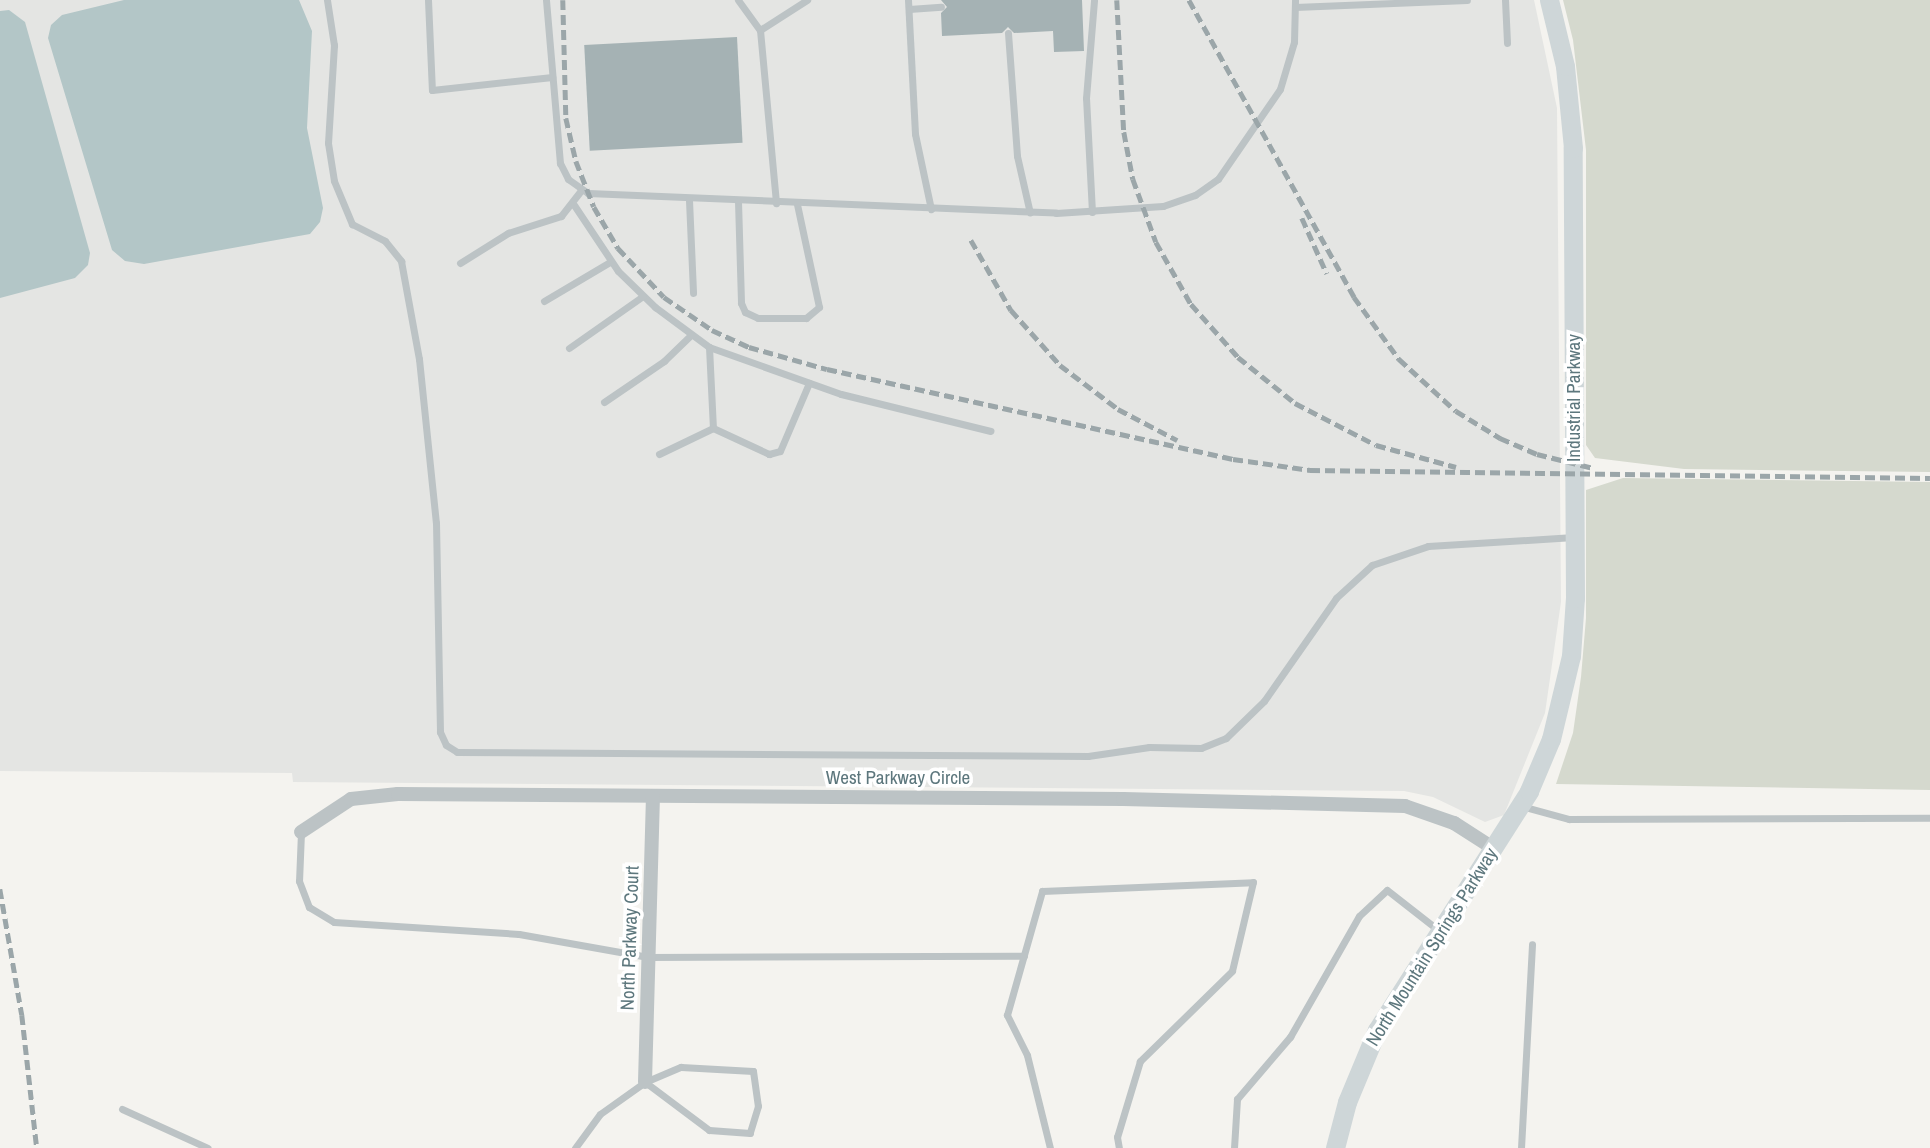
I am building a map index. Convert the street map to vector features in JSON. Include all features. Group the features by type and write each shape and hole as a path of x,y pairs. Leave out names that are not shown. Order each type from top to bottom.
{"street":[{"name":"Industrial Parkway","path":"1525,799 1551,739 1571,656 1575,537 1572,120 1549,0"},
{"name":"West Parkway Circle","path":"301,832 351,799 398,794 1405,806 1454,823 1493,848"},
{"name":"North Parkway Court","path":"645,1082 653,796"},
{"name":"North Mountain Springs Parkway","path":"1335,1148 1347,1102 1377,1030 1442,933 1525,799"}],"lane":[{"path":"327,0 334,45 327,132 334,181 352,224 385,241 401,261 419,359 436,523 440,732 446,745 457,752 1088,756 1149,747 1201,748 1226,738 1264,701 1336,598 1372,565 1414,548 1575,537"},
{"path":"428,0 432,90 552,77"},
{"path":"546,0 560,163 581,190 603,196 1030,213 1092,212 1174,203 1219,179 1277,96 1290,58 1295,4 1467,0"},
{"path":"738,0 760,30 776,203"},
{"path":"760,30 807,0"},
{"path":"1092,212 1086,98 1094,0"},
{"path":"1505,0 1507,43"},
{"path":"931,209 915,134 909,4 941,8"},
{"path":"1008,33 1017,156 1030,213"},
{"path":"460,263 500,237 554,219 574,205 581,190"},
{"path":"689,200 693,293"},
{"path":"738,201 741,303 745,312 758,318 806,318 819,307 797,204"},
{"path":"574,205 610,262 643,296 709,347 810,383 990,431"},
{"path":"544,301 610,262"},
{"path":"569,348 643,296"},
{"path":"604,402 664,361 691,335"},
{"path":"709,347 713,428"},
{"path":"713,428 764,452 780,451 810,383"},
{"path":"659,454 713,428"},
{"path":"1525,799 1569,819 1930,818"},
{"path":"301,832 299,881 309,907 334,922 519,934 648,957 1024,956"},
{"path":"1050,1148 1027,1055 1007,1015 1042,891 1253,882 1231,971 1140,1061 1117,1138 1119,1148"},
{"path":"1234,1148 1237,1099 1290,1037 1359,916 1387,890 1442,933"},
{"path":"1521,1148 1532,944"},
{"path":"575,1148 600,1114 645,1082 681,1068 754,1071 758,1106 750,1133 709,1130 645,1082"},
{"path":"122,1109 208,1148"}],"shaded area":[{"path":"0,0 1534,0 1557,108 1561,602 1545,713 1504,815 1485,822 1433,797 1404,791 293,782 292,773 0,771"},
{"path":"124,0 299,0 312,31 307,128 323,208 320,222 310,234 144,264 125,261 112,250 48,38 51,25 62,15"},
{"path":"1563,0 1930,0 1930,472 1684,469 1595,458 1586,445 1586,150 1573,40"},
{"path":"9,10 25,22 90,253 88,265 75,278 0,298 0,11"},
{"path":"1623,478 1930,482 1930,790 1556,784 1573,733 1581,677 1586,618 1586,490"}],"building":[{"path":"941,0 1082,0 1084,51 1054,52 1053,31 1014,33 1008,27 1002,33 942,36 941,13 947,7"},
{"path":"737,37 743,143 590,151 584,45"}],"railway":[{"path":"563,0 566,118 576,161 594,207 618,248 664,297 712,330 749,347 827,369 1233,459 1310,470 1930,478"},
{"path":"1117,0 1124,132 1133,179 1156,242 1191,304 1238,357 1295,403 1376,445 1456,467"},
{"path":"1189,0 1354,297 1399,359 1456,411 1500,438 1537,454 1593,468"},
{"path":"1302,218 1327,274"},
{"path":"971,240 1011,310 1060,365 1118,409 1177,440"},
{"path":"0,889 22,1015 37,1148"}]}
